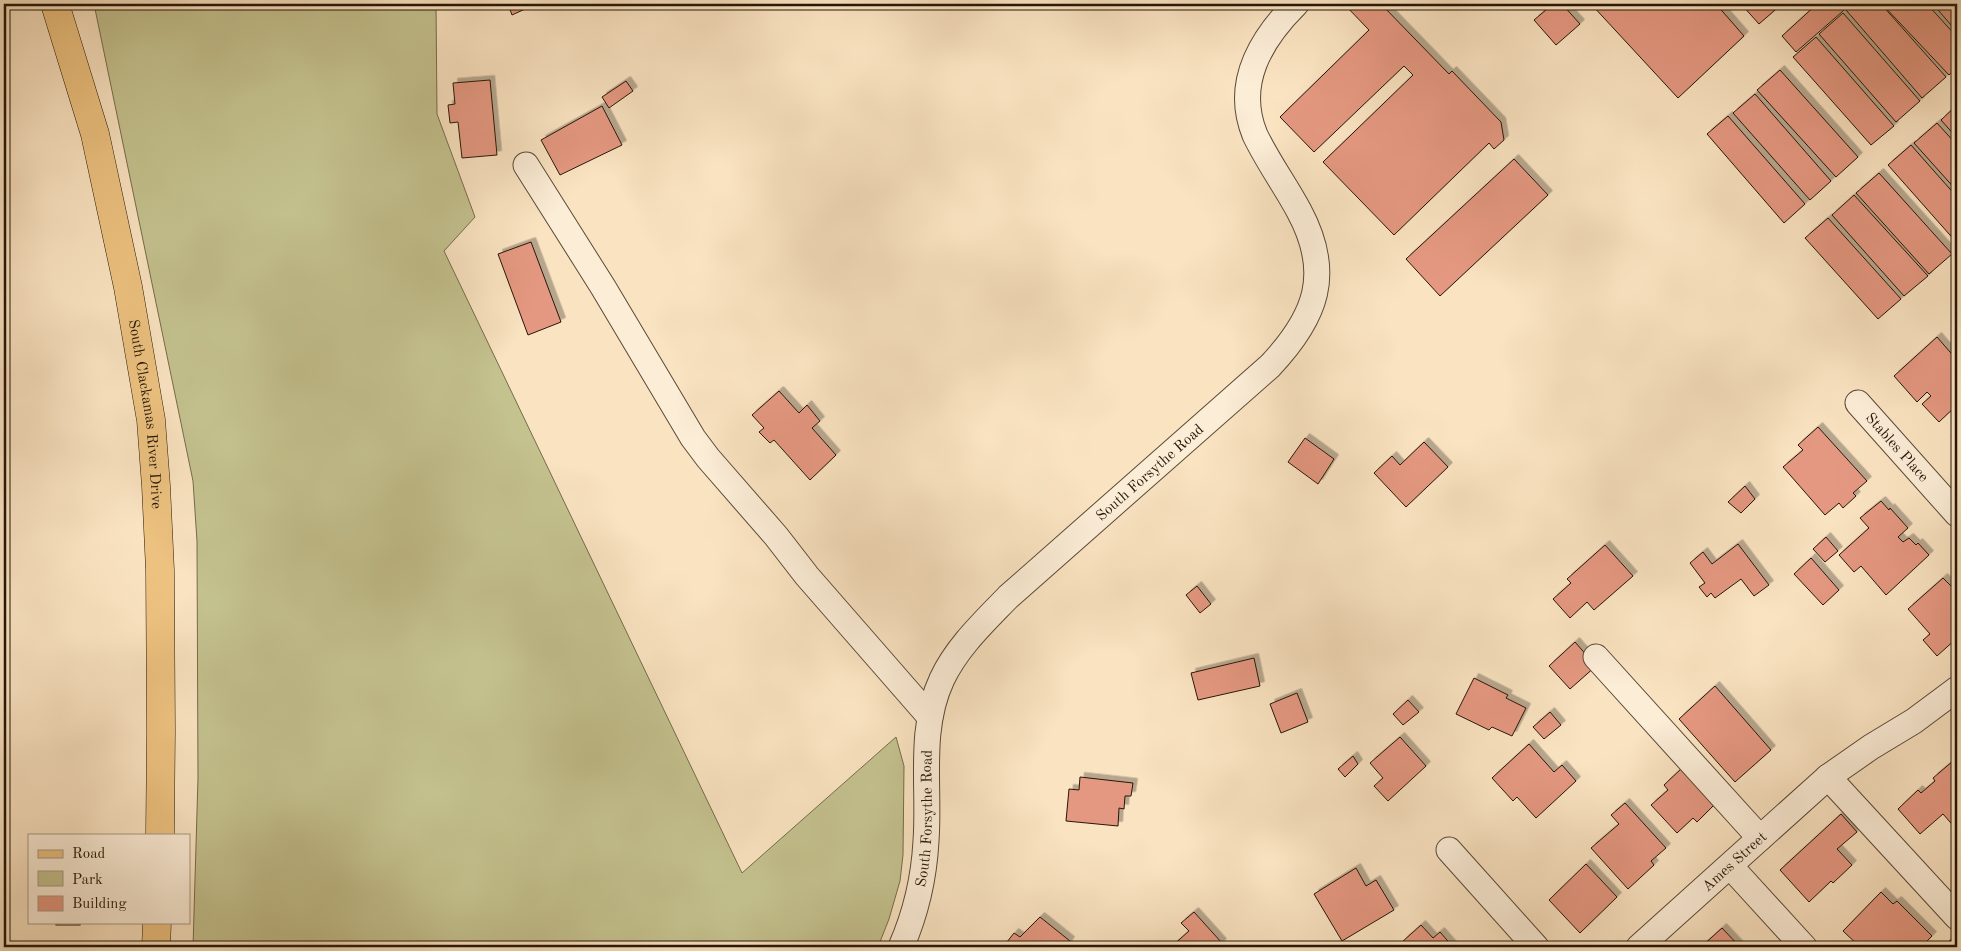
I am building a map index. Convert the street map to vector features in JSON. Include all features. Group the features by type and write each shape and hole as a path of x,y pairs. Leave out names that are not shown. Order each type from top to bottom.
{"main road":[{"name":"South Clackamas River Drive","path":"55,4 95,134 128,287 151,420 160,570 160,834"},
{"path":"156,947 157,924"}],"street":[{"name":"South Forsythe Road","path":"900,947 916,906 924,864 926,840 926,752 930,717 941,680 950,665 963,646 990,616 1037,570 1270,366 1302,326 1310,310 1315,292 1318,266 1314,246 1299,210 1267,159 1255,135 1250,124 1247,101 1250,75 1257,55 1275,28 1296,4"},
{"path":"526,166 603,287 698,445 807,576 930,717"},
{"name":"Stables Place","path":"1858,403 1957,514"},
{"path":"1596,657 1760,838"},
{"name":"Ames Street","path":"1639,947 1828,776 1871,747 1914,722 1957,689"},
{"path":"1828,776 1957,917"},
{"path":"1449,850 1536,947"},
{"path":"1730,866 1804,947"}],"green space":[{"path":"94,4 436,4 437,114 475,217 444,251 742,873 896,737 904,766 903,855 900,881 889,919 878,947 193,947 198,778 197,541 193,481"}],"building":[{"path":"508,4 536,4 512,15"},
{"path":"1344,4 1381,4 1449,74 1452,71 1501,122 1504,140 1494,149 1489,143 1394,235 1323,162 1413,75 1404,66 1314,152 1280,117 1369,30"},
{"path":"1553,4 1562,4 1580,24 1556,45 1534,20"},
{"path":"1591,4 1716,4 1744,36 1678,98"},
{"path":"1741,4 1782,4 1759,24"},
{"path":"1817,4 1851,4 1796,52 1782,36"},
{"path":"1853,4 1881,4 1946,77 1922,98 1846,10"},
{"path":"1882,4 1927,4 1957,37 1957,67 1949,75"},
{"path":"1933,4 1957,4 1957,32"},
{"path":"1843,13 1920,101 1896,122 1819,34"},
{"path":"1816,37 1894,126 1871,145 1793,57"},
{"path":"1780,70 1858,157 1836,177 1757,90"},
{"path":"490,80 497,155 462,158 458,122 450,123 448,105 455,104 453,83"},
{"path":"626,81 633,91 609,108 602,97"},
{"path":"1755,94 1831,181 1810,200 1733,113"},
{"path":"1957,105 1957,138 1941,120"},
{"path":"602,106 622,145 560,175 541,140"},
{"path":"1728,116 1805,204 1784,223 1707,134"},
{"path":"1937,123 1957,145 1957,191 1914,143"},
{"path":"1911,145 1957,197 1957,243 1888,165"},
{"path":"1514,159 1548,195 1440,296 1406,259"},
{"path":"1879,173 1952,254 1929,274 1856,193"},
{"path":"1854,195 1928,276 1904,296 1832,215"},
{"path":"1828,218 1901,299 1878,319 1805,238"},
{"path":"531,242 561,322 528,335 498,254"},
{"path":"1937,337 1957,360 1957,405 1939,422 1922,404 1931,396 1927,392 1917,402 1894,376"},
{"path":"779,391 799,413 807,405 820,421 812,428 836,455 810,480 774,440 770,443 759,432 764,428 752,415"},
{"path":"1818,427 1867,481 1853,493 1856,496 1843,508 1839,503 1825,515 1783,467 1803,450 1798,445"},
{"path":"1957,429 1957,443 1951,435"},
{"path":"1305,438 1334,459 1318,484 1288,462"},
{"path":"1424,442 1448,467 1406,507 1374,473 1392,456 1400,465"},
{"path":"1745,486 1755,499 1741,513 1728,502"},
{"path":"1881,501 1908,528 1898,537 1903,542 1909,538 1916,545 1918,543 1929,555 1886,595 1861,566 1854,572 1839,555 1869,528 1860,518"},
{"path":"1826,537 1838,551 1825,562 1813,549"},
{"path":"1738,544 1769,585 1754,596 1741,579 1715,598 1711,593 1707,597 1699,587 1705,583 1690,563 1703,552 1712,564"},
{"path":"1605,545 1633,576 1594,610 1587,602 1570,618 1553,599 1571,583 1567,579"},
{"path":"1811,558 1839,590 1823,605 1794,574"},
{"path":"1943,578 1957,589 1957,638 1937,656 1923,640 1930,634 1908,609"},
{"path":"1197,586 1211,604 1200,613 1186,595"},
{"path":"1575,642 1596,666 1570,689 1549,666"},
{"path":"1254,658 1260,686 1198,700 1191,673"},
{"path":"1474,678 1508,695 1506,698 1526,708 1512,736 1492,727 1489,730 1456,714"},
{"path":"1715,686 1771,750 1735,782 1679,719"},
{"path":"1297,693 1308,722 1281,733 1270,704"},
{"path":"1408,700 1419,712 1403,725 1393,714"},
{"path":"1550,712 1561,725 1544,739 1533,727"},
{"path":"1400,737 1426,766 1388,801 1374,786 1383,778 1370,763"},
{"path":"1529,744 1554,772 1562,765 1576,781 1536,818 1517,797 1513,801 1492,778"},
{"path":"1353,756 1358,764 1345,777 1338,769"},
{"path":"1953,761 1957,766 1957,830 1943,814 1920,834 1898,809 1918,790 1921,793 1935,781 1933,778"},
{"path":"1682,768 1715,804 1697,822 1693,818 1677,833 1651,805 1668,790 1664,785"},
{"path":"1080,777 1133,783 1131,796 1125,796 1124,809 1119,808 1118,826 1066,821 1069,789 1079,790"},
{"path":"1625,803 1666,848 1651,861 1654,865 1628,889 1591,848 1619,824 1611,815"},
{"path":"1841,814 1857,832 1837,849 1852,865 1833,883 1831,881 1809,902 1780,870"},
{"path":"1586,864 1617,897 1580,933 1549,900"},
{"path":"1356,868 1366,886 1376,880 1394,910 1342,941 1314,894"},
{"path":"1881,892 1893,904 1897,901 1932,936 1921,947 1873,947 1869,943 1865,947 1860,947 1843,931"},
{"path":"1194,912 1222,943 1218,947 1171,947 1189,931 1181,923"},
{"path":"1040,917 1070,941 1066,947 1003,947 1014,933 1020,937"},
{"path":"56,924 80,924 80,925"},
{"path":"1421,925 1433,938 1440,932 1453,947 1407,947 1402,942"},
{"path":"1722,928 1740,947 1701,947"},
{"path":"1957,934 1957,947 1943,947"}]}
